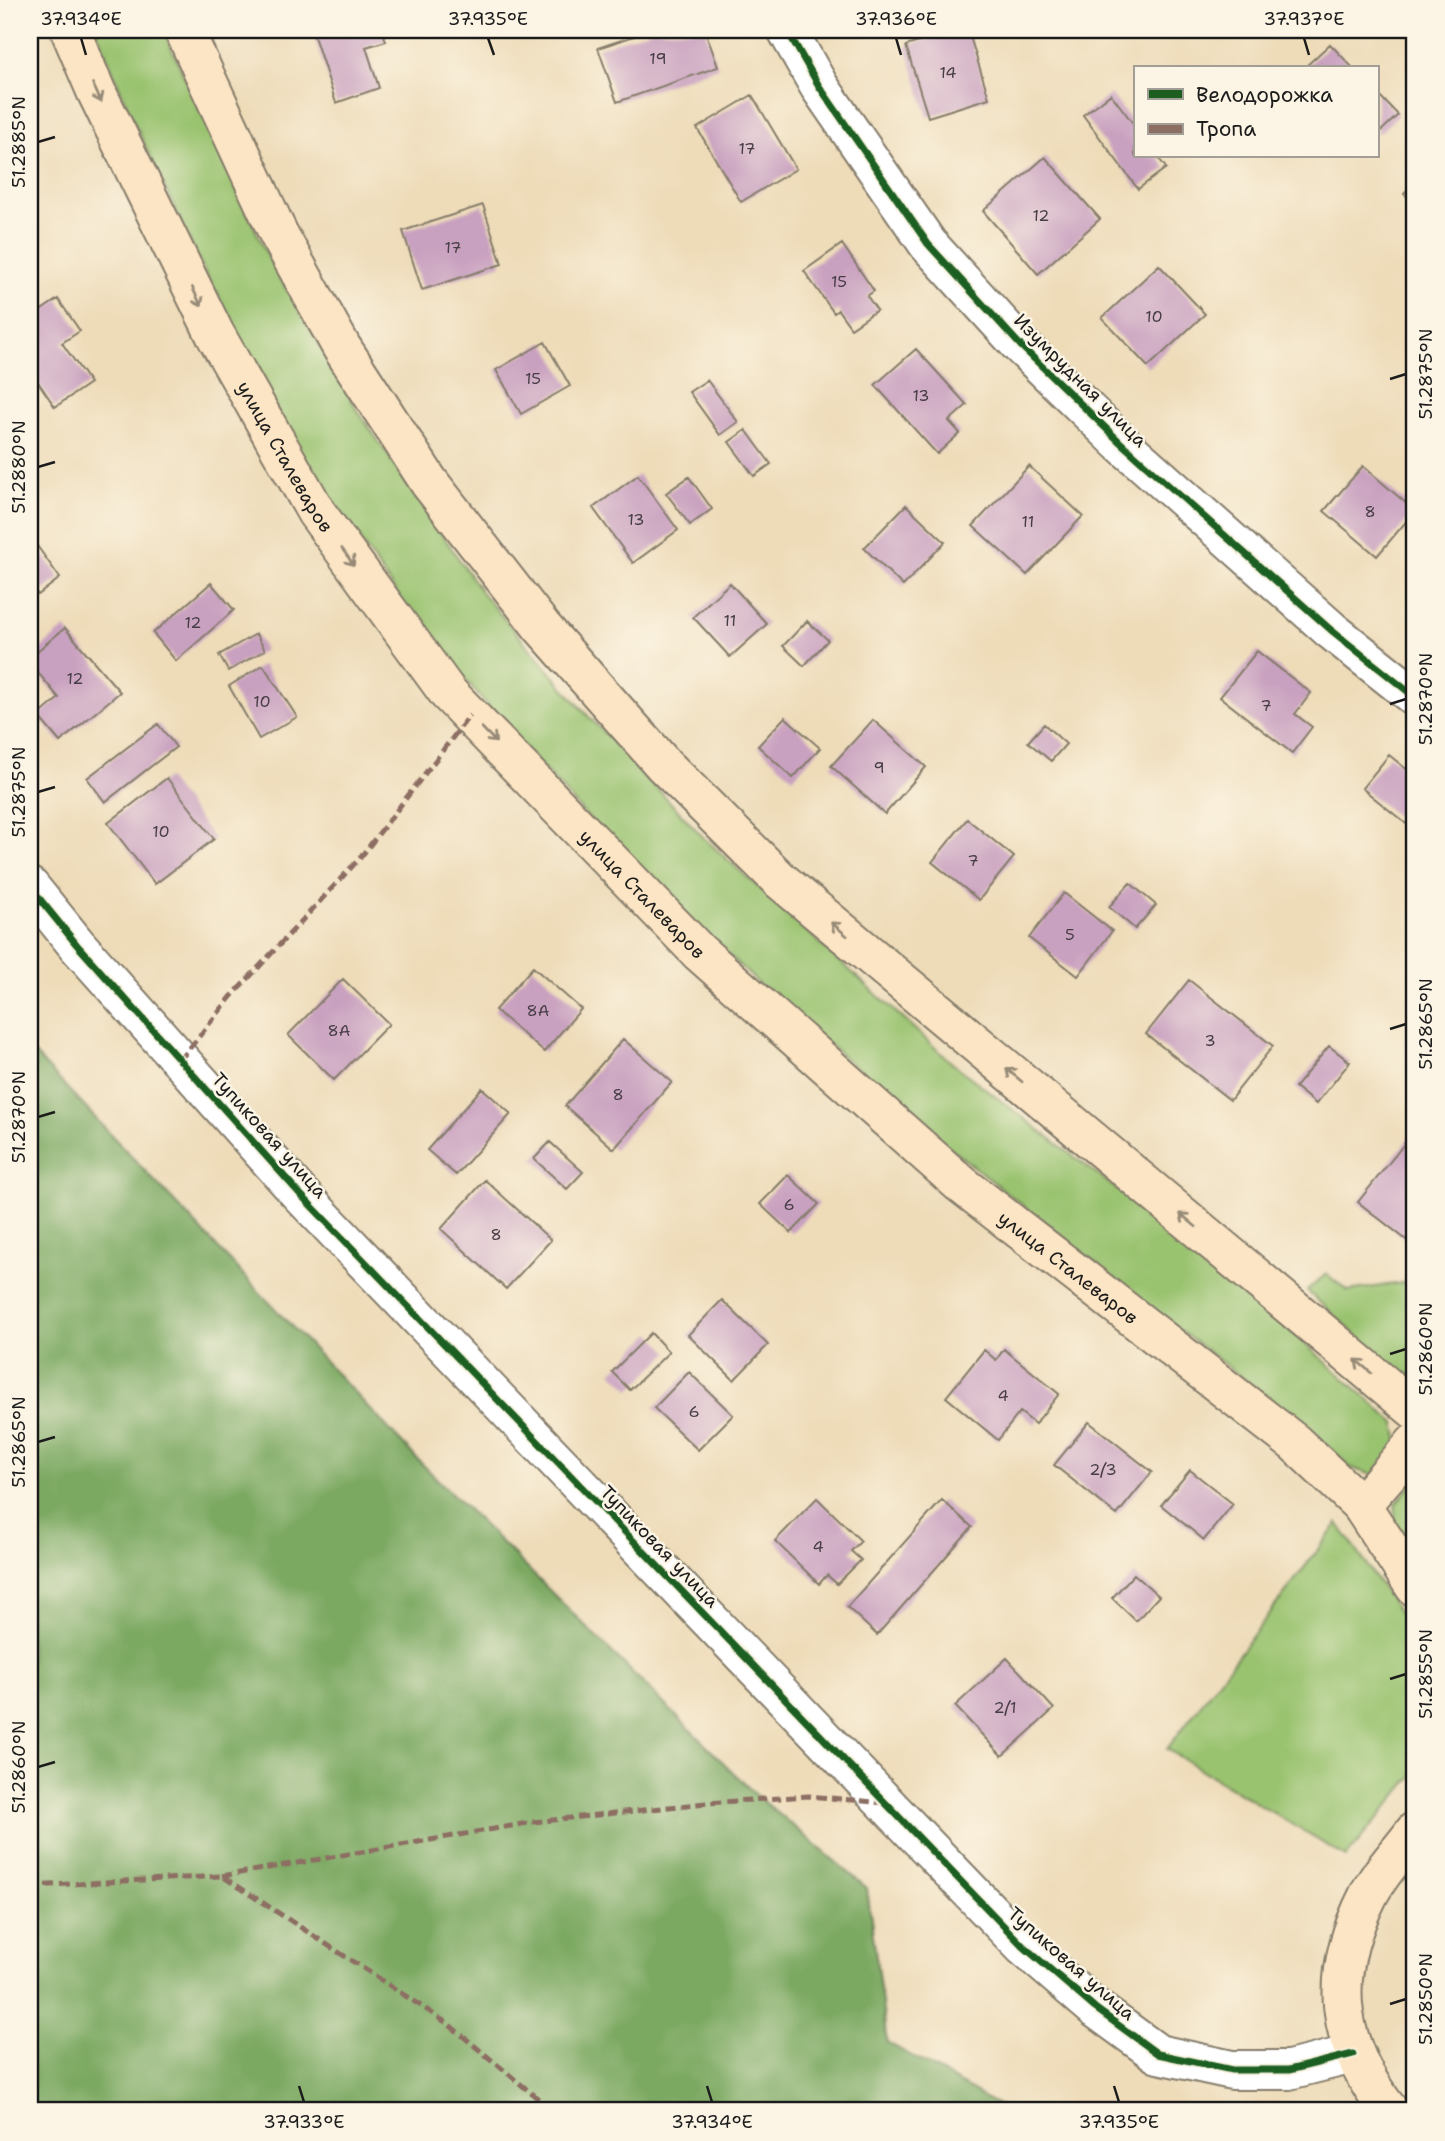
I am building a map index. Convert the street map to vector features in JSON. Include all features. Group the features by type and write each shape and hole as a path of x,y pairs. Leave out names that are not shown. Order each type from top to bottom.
{"main road":[{"name":"улица Сталеваров","path":"71,30 96,91 215,334 302,488 316,512 448,693 699,952 961,1184 1295,1443 1361,1505 1415,1587"},
{"path":"184,30 278,233 342,348 429,482 542,627 646,744 780,880 1415,1410"},
{"path":"1361,1505 1415,1443"},
{"path":"1389,2111 1353,2054 1341,2002 1347,1948 1368,1895 1415,1831"}],"street":[{"name":"Изумрудная улица","path":"787,30 819,86 928,244 1021,346 1131,452 1331,630 1415,697"},
{"name":"Тупиковая улица","path":"30,887 77,945 300,1194 1023,1946 1095,2008 1158,2054 1232,2070 1289,2070 1353,2054"}],"green space":[{"path":"96,30 163,30 270,261 358,411 482,593 589,717 705,839 952,1063 1218,1267 1395,1423 1399,1443 1373,1475 1351,1468 1297,1419 1178,1329 938,1138 763,988 611,843 492,712 399,597 298,450 218,300 131,116"},
{"path":"30,1049 419,1461 755,1794 867,1888 887,2042 1008,2111 30,2111"},
{"path":"1326,1274 1348,1291 1415,1281 1415,1384 1410,1383 1307,1291"},
{"path":"1415,1480 1415,1554 1394,1523 1396,1503"},
{"path":"1338,1523 1415,1636 1415,1773 1346,1857 1167,1749"}],"building":[{"path":"312,30 382,30 386,41 366,47 379,88 336,103"},
{"path":"652,30 705,30 718,67 617,102 598,48"},
{"path":"957,30 968,30 989,98 928,117 906,46"},
{"path":"1330,44 1351,66 1306,66"},
{"path":"1111,94 1134,125 1134,158 1158,158 1166,168 1138,189 1083,115"},
{"path":"1378,94 1398,115 1378,134"},
{"path":"752,95 796,169 741,202 697,128"},
{"path":"1045,157 1100,219 1038,274 983,211"},
{"path":"1415,180 1415,203 1404,194"},
{"path":"483,205 502,264 422,290 403,231"},
{"path":"842,244 874,291 867,296 877,310 851,328 838,310 834,313 804,271"},
{"path":"1159,265 1205,314 1148,367 1102,318"},
{"path":"58,299 80,331 62,343 90,383 55,407 30,370 30,318"},
{"path":"545,342 570,386 521,414 496,370"},
{"path":"916,349 967,405 949,421 960,433 937,454 875,385"},
{"path":"707,380 738,422 720,435 689,392"},
{"path":"746,430 771,464 754,476 729,442"},
{"path":"1029,466 1083,516 1027,575 973,526"},
{"path":"1363,466 1415,511 1377,556 1324,511"},
{"path":"638,475 678,530 633,563 593,508"},
{"path":"689,477 712,509 690,525 666,493"},
{"path":"906,505 945,542 903,586 864,548"},
{"path":"30,536 60,578 38,595 30,584"},
{"path":"211,583 234,610 176,661 153,633"},
{"path":"730,583 767,624 730,657 693,617"},
{"path":"807,621 828,640 804,666 783,646"},
{"path":"65,628 120,692 60,742 38,716 59,698 30,663 30,657"},
{"path":"256,634 265,650 228,671 219,655"},
{"path":"1257,651 1311,693 1295,714 1312,727 1292,753 1220,697"},
{"path":"263,665 297,717 259,739 229,686"},
{"path":"785,717 820,748 793,778 758,746"},
{"path":"873,720 926,767 885,814 831,766"},
{"path":"158,724 176,747 105,802 87,778"},
{"path":"1044,724 1066,744 1051,761 1028,742"},
{"path":"1389,755 1415,776 1415,831 1362,788"},
{"path":"167,778 214,839 155,884 108,823"},
{"path":"967,819 1014,857 979,900 932,862"},
{"path":"1130,883 1156,905 1135,929 1109,907"},
{"path":"1064,893 1112,931 1078,976 1029,938"},
{"path":"533,967 581,1009 544,1052 495,1010"},
{"path":"343,979 389,1024 334,1080 288,1035"},
{"path":"1189,980 1273,1046 1230,1100 1146,1034"},
{"path":"623,1039 672,1082 614,1149 565,1106"},
{"path":"1329,1046 1350,1062 1316,1104 1295,1087"},
{"path":"482,1088 511,1114 456,1175 427,1150"},
{"path":"1412,1134 1415,1137 1415,1234 1409,1242 1358,1202"},
{"path":"550,1142 583,1172 567,1189 534,1159"},
{"path":"788,1175 819,1204 791,1233 760,1204"},
{"path":"485,1180 551,1240 506,1289 441,1229"},
{"path":"722,1300 768,1345 734,1380 688,1335"},
{"path":"651,1333 669,1352 630,1390 612,1372"},
{"path":"1004,1349 1059,1394 1035,1424 1020,1412 998,1440 946,1397 984,1350 996,1360"},
{"path":"689,1372 733,1415 698,1450 654,1408"},
{"path":"1089,1422 1152,1472 1117,1515 1054,1465"},
{"path":"1190,1470 1233,1504 1204,1540 1161,1505"},
{"path":"817,1498 861,1541 851,1551 861,1560 837,1584 827,1575 819,1584 775,1541"},
{"path":"942,1500 972,1527 877,1635 847,1607"},
{"path":"1134,1574 1159,1596 1136,1621 1112,1598"},
{"path":"1007,1658 1054,1709 1002,1756 955,1706"}],"marked path":[{"path":"180,1060 231,997 360,858 470,715"},
{"path":"222,1876 534,1822 706,1803 809,1796 885,1803"},
{"path":"30,1886 222,1876 447,2023 553,2111"}],"cycle path":[{"path":"787,30 819,86 928,244 1021,346 1121,443 1331,630 1415,697"},
{"path":"30,887 77,945 300,1194 1023,1946 1095,2008 1158,2054 1232,2070 1289,2070 1353,2054"}]}
